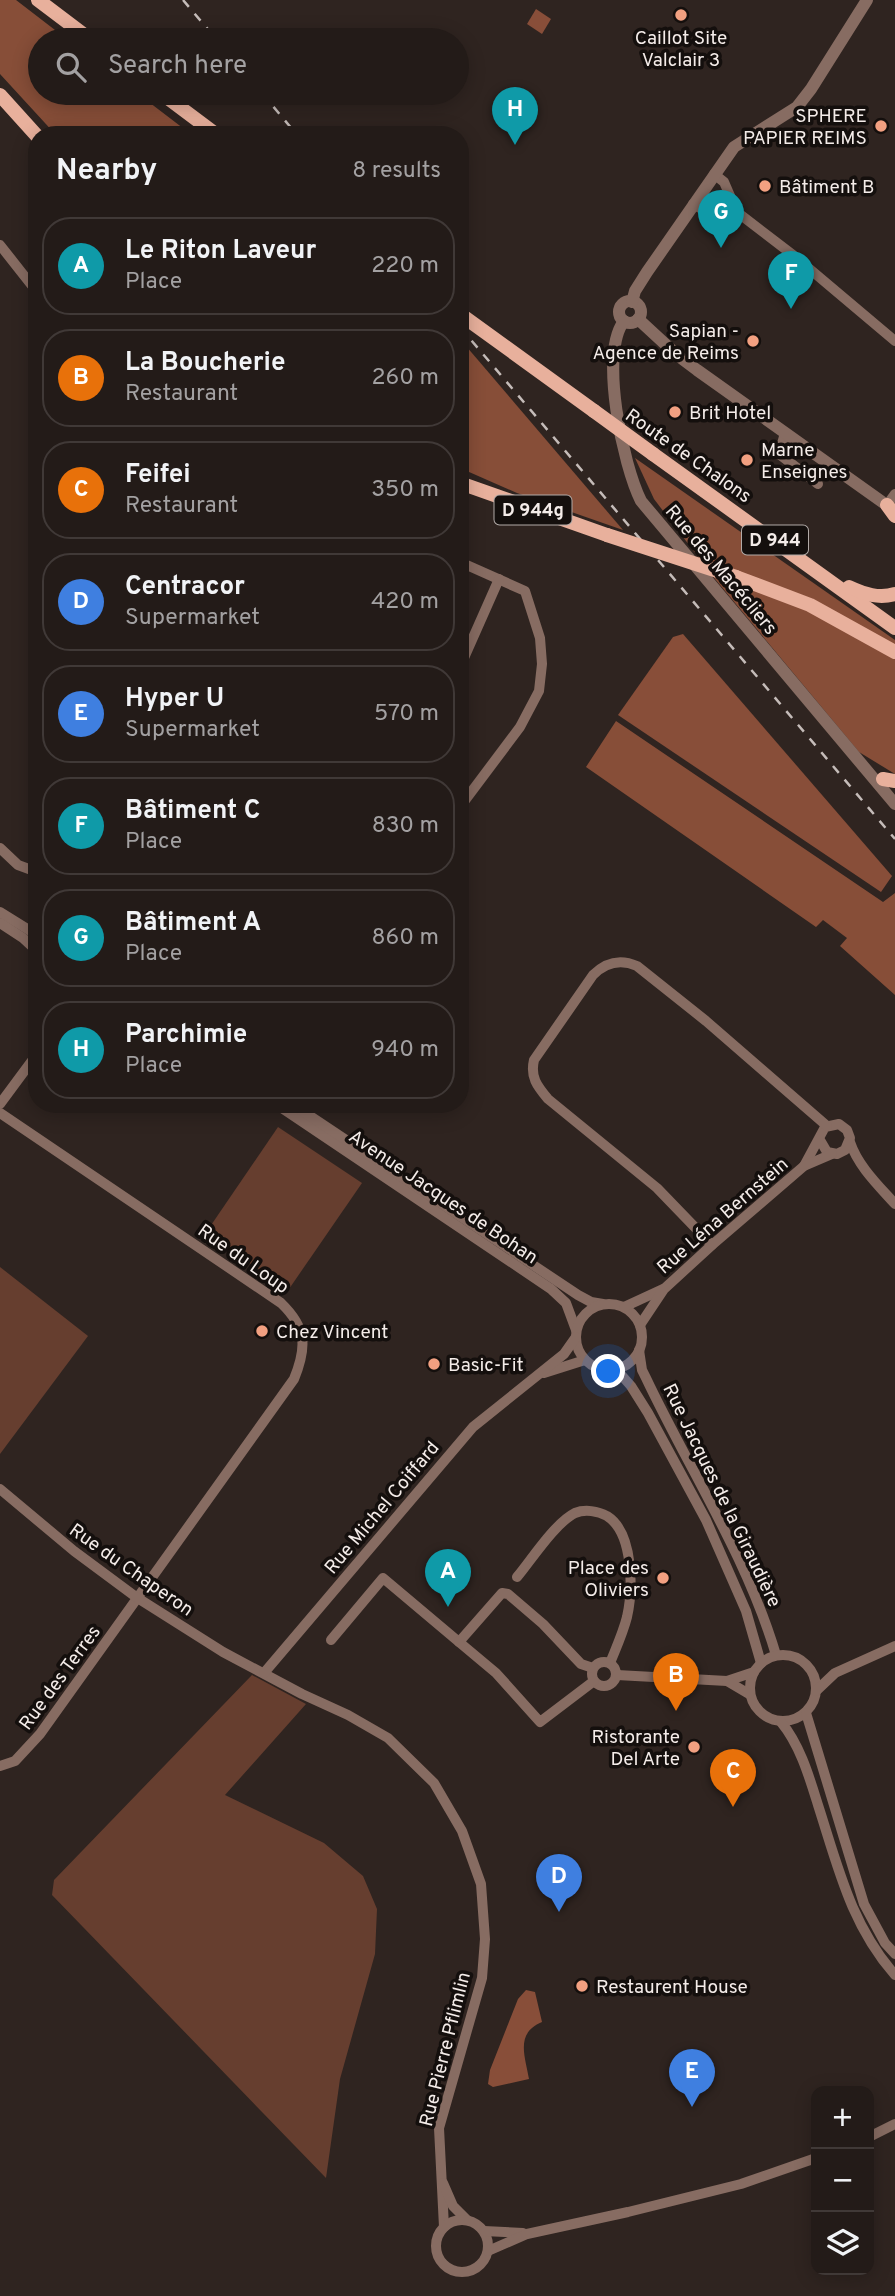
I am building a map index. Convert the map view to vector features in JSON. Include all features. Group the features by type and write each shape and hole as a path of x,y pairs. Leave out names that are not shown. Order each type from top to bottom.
{"main road":[{"path":"38,0 75,28"},
{"path":"0,94 28,126"},
{"path":"177,105 205,126"},
{"name":"Route de Chalons","path":"469,321 895,628"},
{"name":"D 944g","path":"469,486 810,605 895,652"},
{"path":"751,523 862,594 895,594"},
{"path":"875,596 895,588"}],"street":[{"path":"632,302 635,291 647,272 734,147 797,107 867,0"},
{"path":"714,174 724,182 737,212 793,255 895,341"},
{"path":"694,204 705,211 737,212"},
{"path":"0,245 28,281"},
{"path":"625,302 632,302 641,310 638,319 630,323 624,321 619,310 625,302"},
{"path":"638,319 677,355 893,506"},
{"name":"Rue des Macécliers","path":"624,321 615,337 612,353 614,381 630,476 641,500 895,804"},
{"path":"785,432 779,454 818,484"},
{"path":"469,566 525,592 540,638 542,664 539,691 520,727 469,795"},
{"path":"469,647 499,579"},
{"path":"849,751 889,780 895,792"},
{"path":"0,848 18,865 28,869"},
{"path":"0,912 28,929"},
{"path":"0,923 28,943"},
{"path":"712,1245 657,1188 548,1099 535,1083 532,1068 534,1060 593,975 600,968 614,962 629,962 637,966 706,1021 827,1126"},
{"path":"0,1104 28,1066"},
{"name":"Rue du Loup","path":"0,1113 281,1303 301,1329 303,1347 294,1379 136,1597"},
{"name":"Avenue Jacques de Bohan","path":"289,1113 551,1289 566,1303 576,1333"},
{"name":"Avenue Jacques de Bohan","path":"306,1113 591,1302 603,1304"},
{"path":"850,1142 845,1150 832,1154 823,1149 821,1131 834,1124 844,1126 849,1134 854,1155 895,1204"},
{"name":"Rue Léna Bernstein","path":"804,1166 820,1140"},
{"name":"Rue Léna Bernstein","path":"664,1289 804,1166 832,1154"},
{"path":"624,1307 664,1289"},
{"path":"640,1325 664,1289"},
{"path":"603,1304 624,1307 640,1325 642,1342 639,1350 634,1359 616,1369 594,1366 585,1360 577,1345 576,1333 586,1313 603,1304"},
{"name":"Rue Michel Coiffard","path":"264,1673 473,1427 564,1354 576,1333"},
{"name":"Rue Jacques de la Giraudière","path":"639,1350 642,1370 735,1550 768,1625 776,1655"},
{"name":"Rue Michel Coiffard","path":"537,1375 585,1360"},
{"name":"Rue Jacques de la Giraudière","path":"616,1369 631,1386 648,1413 706,1520 746,1611 761,1663"},
{"name":"Rue du Chaperon","path":"0,1489 74,1551 136,1597 251,1667"},
{"path":"517,1577 552,1534 575,1514 593,1512 605,1515 616,1523 625,1540 631,1591 625,1624 610,1663"},
{"path":"331,1640 383,1578 496,1673 540,1722 594,1681"},
{"path":"459,1642 502,1593 508,1594 543,1624 581,1664 593,1668"},
{"name":"Rue des Terres","path":"0,1766 15,1761 28,1749 136,1597"},
{"path":"816,1692 835,1673 895,1646"},
{"path":"776,1655 791,1656 802,1661 811,1671 816,1684 810,1710 788,1722 761,1716 750,1694 750,1680 754,1672 761,1663 776,1655"},
{"path":"601,1662 610,1663 617,1675 608,1686 598,1685 594,1681 593,1668 601,1662"},
{"name":"Rue Pierre Pflimlin","path":"251,1667 388,1738 433,1783 462,1831 481,1884 485,1938 482,1978 439,2128 443,2227"},
{"path":"617,1675 727,1681 754,1672"},
{"path":"727,1681 750,1694"},
{"path":"806,1713 864,1905 885,1943 895,1954"},
{"path":"781,1722 791,1734 810,1779 846,1893 860,1927 878,1956 895,1975"},
{"path":"874,2134 895,2124"},
{"path":"488,2251 527,2234 741,2184 811,2160"},
{"name":"Rue Pierre Pflimlin","path":"440,2176 453,2206 467,2220"},
{"path":"458,2220 467,2220 484,2231 488,2251 478,2267 461,2273 444,2266 435,2250 436,2241 443,2227 458,2220"},
{"path":"484,2231 527,2234"}],"shaded area":[{"path":"0,0 16,0 52,28 28,28 28,104 0,74"},
{"path":"536,9 551,19 542,34 527,24"},
{"path":"28,105 153,105 180,126 48,126"},
{"path":"469,350 623,530 517,493 469,472"},
{"path":"635,458 895,640 895,774 859,752 715,579 654,499"},
{"path":"683,634 892,876 881,892 618,715 673,637"},
{"path":"616,721 883,902 895,893 895,995 840,946 847,938 823,920 816,927 586,767"},
{"path":"278,1127 362,1183 289,1289 205,1234"},
{"path":"0,1267 88,1336 0,1454"},
{"path":"252,1675 306,1704 225,1795 324,1843 363,1876 377,1909 375,1954 340,2079 326,2178 52,1895 54,1880"},
{"path":"526,1990 535,1992 542,2022 528,2032 525,2039 524,2054 529,2079 493,2087 488,2084 490,2070 518,1999"}],"railway":[{"path":"183,0 207,28"},
{"path":"272,105 290,126"},
{"path":"469,338 895,839"}],"place":[{"name":"Caillot Site Valclair 3","path":"681,15"},
{"name":"SPHERE PAPIER REIMS","path":"881,126"},
{"name":"Parchimie","path":"515,145"},
{"name":"Bâtiment B","path":"765,186"},
{"name":"Bâtiment A","path":"721,248"},
{"name":"Bâtiment C","path":"791,309"},
{"name":"Sapian - Agence de Reims","path":"753,341"},
{"name":"Brit Hotel","path":"675,412"},
{"name":"Marne Enseignes","path":"747,460"},
{"name":"Chez Vincent","path":"262,1331"},
{"name":"Basic-Fit","path":"434,1364"},
{"name":"Place des Oliviers","path":"663,1578"},
{"name":"Le Riton Laveur","path":"448,1607"},
{"name":"La Boucherie","path":"676,1711"},
{"name":"Ristorante Del Arte","path":"694,1747"},
{"name":"Feifei","path":"733,1807"},
{"name":"Centracor","path":"559,1912"},
{"name":"Restaurent House","path":"582,1986"},
{"name":"Hyper U","path":"692,2107"}]}
